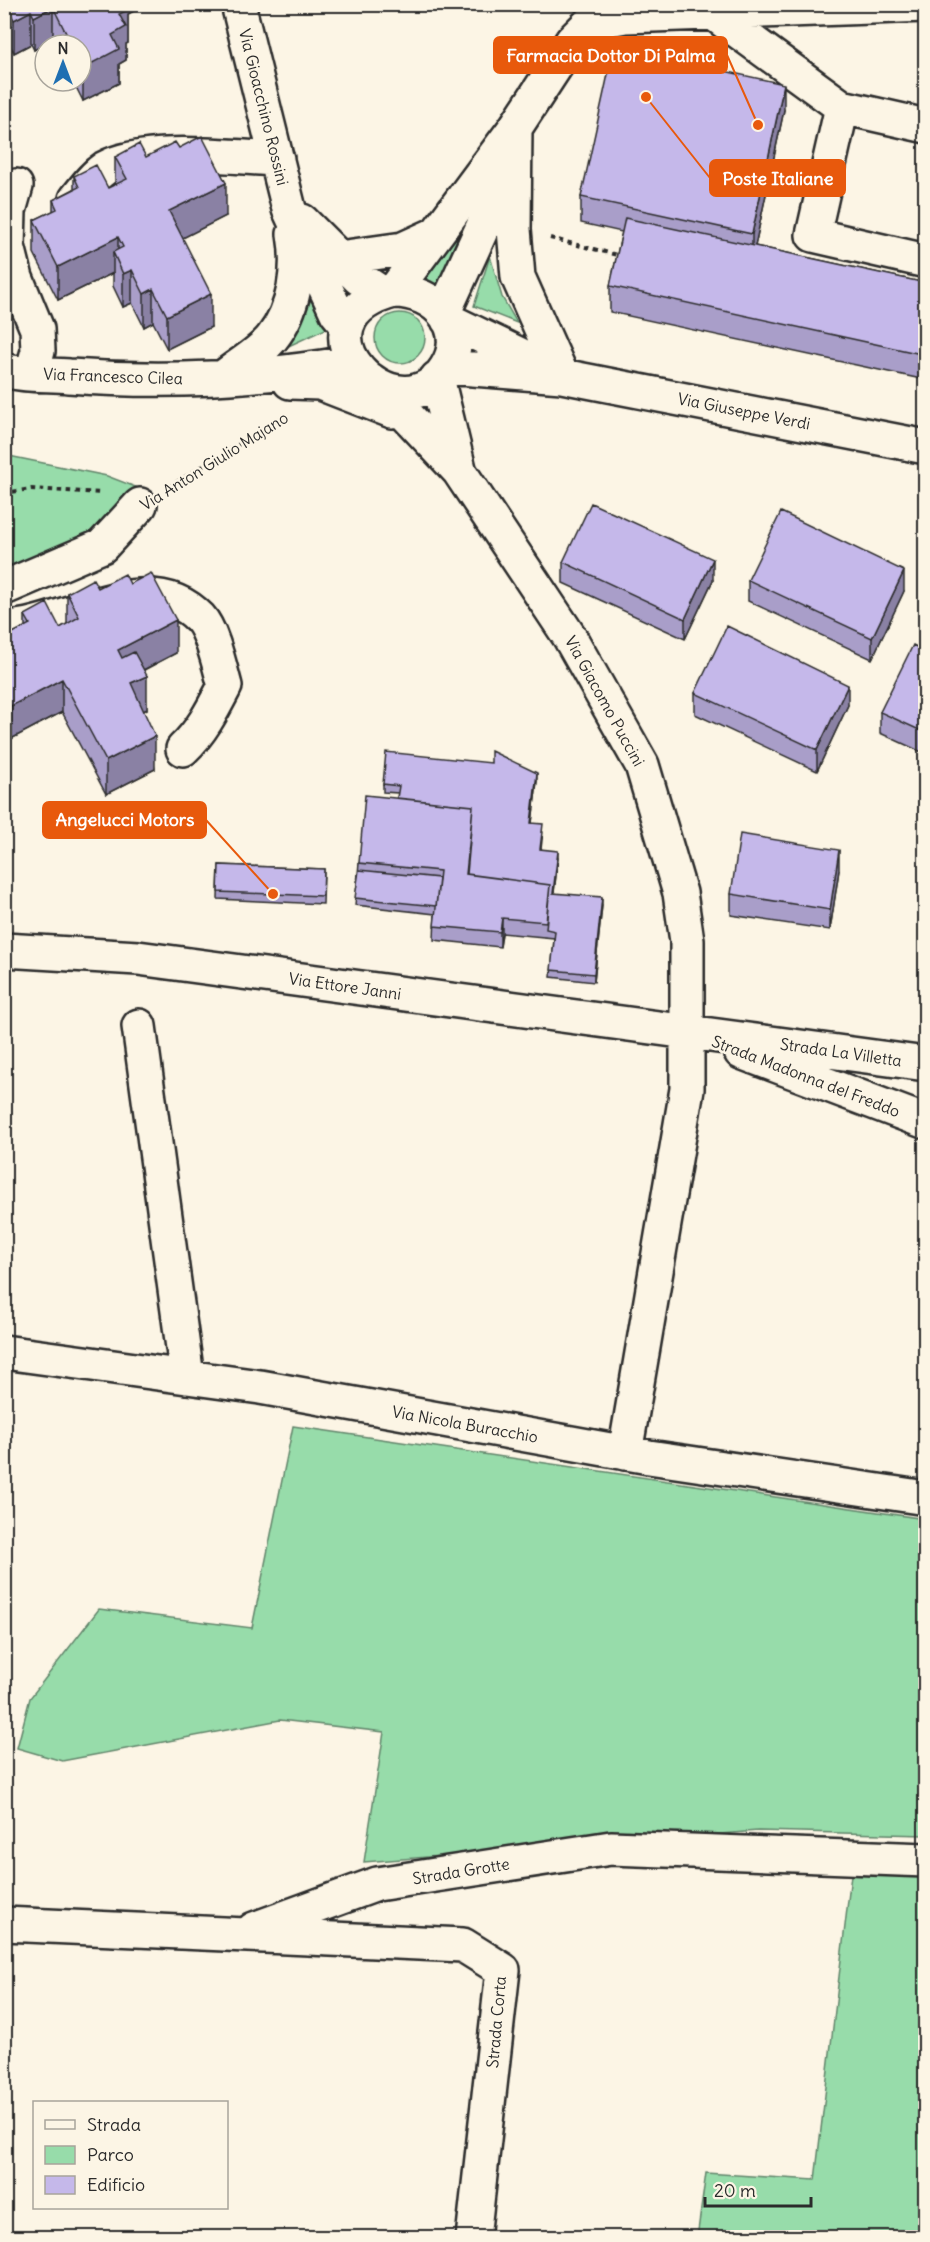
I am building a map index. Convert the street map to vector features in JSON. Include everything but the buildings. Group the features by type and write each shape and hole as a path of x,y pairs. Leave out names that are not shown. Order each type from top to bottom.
{"street":[{"name":"Via Gioacchino Rossini","path":"238,4 289,209 338,314 348,342"},
{"path":"388,292 418,293 430,299 446,316 453,342 442,373 426,386 396,392 381,388 358,370 348,342 357,310 388,292 441,231 515,128 572,41 588,26 610,17 926,5"},
{"path":"713,13 843,107 926,126"},
{"path":"843,107 813,235 926,261"},
{"path":"446,316 485,222 515,128"},
{"path":"515,128 514,229 518,277 562,376"},
{"path":"76,199 92,179 106,168 135,158 199,156 277,159"},
{"path":"16,186 9,211 8,246 16,278 37,329 38,351 18,371"},
{"name":"Via Gioacchino Rossini","path":"289,209 359,278 388,292"},
{"path":"222,378 268,342 287,312 296,278 298,256 289,209"},
{"path":"339,258 403,249 441,231"},
{"name":"Via Giuseppe Verdi","path":"446,316 562,376"},
{"name":"Via Francesco Cilea","path":"222,378 301,350 348,342"},
{"name":"Via Francesco Cilea","path":"18,371 116,379 222,378 320,384 411,419"},
{"name":"Via Giuseppe Verdi","path":"442,373 562,376 926,447"},
{"name":"Via Giacomo Puccini","path":"442,373 459,471"},
{"name":"Via Giacomo Puccini","path":"381,388 459,471 569,636 642,765 680,893 687,941 687,1089 625,1453"},
{"name":"Via Anton Giulio Majano","path":"4,588 102,546 140,505"},
{"path":"4,628 36,624 111,600 151,594 181,605 201,619 215,652 225,686 199,731 183,749"},
{"name":"Via Ettore Janni","path":"4,950 138,958 686,1031"},
{"path":"139,1026 187,1377"},
{"name":"Strada La Villetta","path":"686,1031 926,1064"},
{"name":"Strada Madonna del Freddo","path":"686,1031 926,1122"},
{"name":"Via Nicola Buracchio","path":"4,1352 260,1388 625,1453 926,1498"},
{"name":"Strada Grotte","path":"4,1924 238,1935 377,1884 611,1848 926,1860"},
{"name":"Strada Corta","path":"238,1935 463,1945 502,1970 473,2238"}],"path":[{"path":"547,238 622,256"},
{"name":"Via Anton Giulio Majano","path":"140,505 332,388"},
{"path":"4,494 31,489 108,493 140,505"}],"green space":[{"path":"462,224 467,227 442,292 415,283"},
{"path":"490,256 502,297 517,323 474,306"},
{"path":"313,294 330,327 282,349 302,322"},
{"path":"400,313 414,317 421,324 425,338 421,352 414,359 400,363 386,359 379,352 375,338 379,324 386,317"},
{"path":"4,455 107,476 141,489 120,519 5,583"},
{"path":"293,1426 925,1519 925,1835 758,1831 364,1862 384,1732 280,1720 62,1761 17,1748 30,1698 99,1609 252,1628"},
{"path":"851,1875 925,1876 925,2237 697,2238 706,2173 815,2180"}],"place":[{"name":"Poste Italiane","path":"646,97"},
{"name":"Farmacia Dottor Di Palma","path":"758,125"},
{"name":"Angelucci Motors","path":"273,894"}]}
